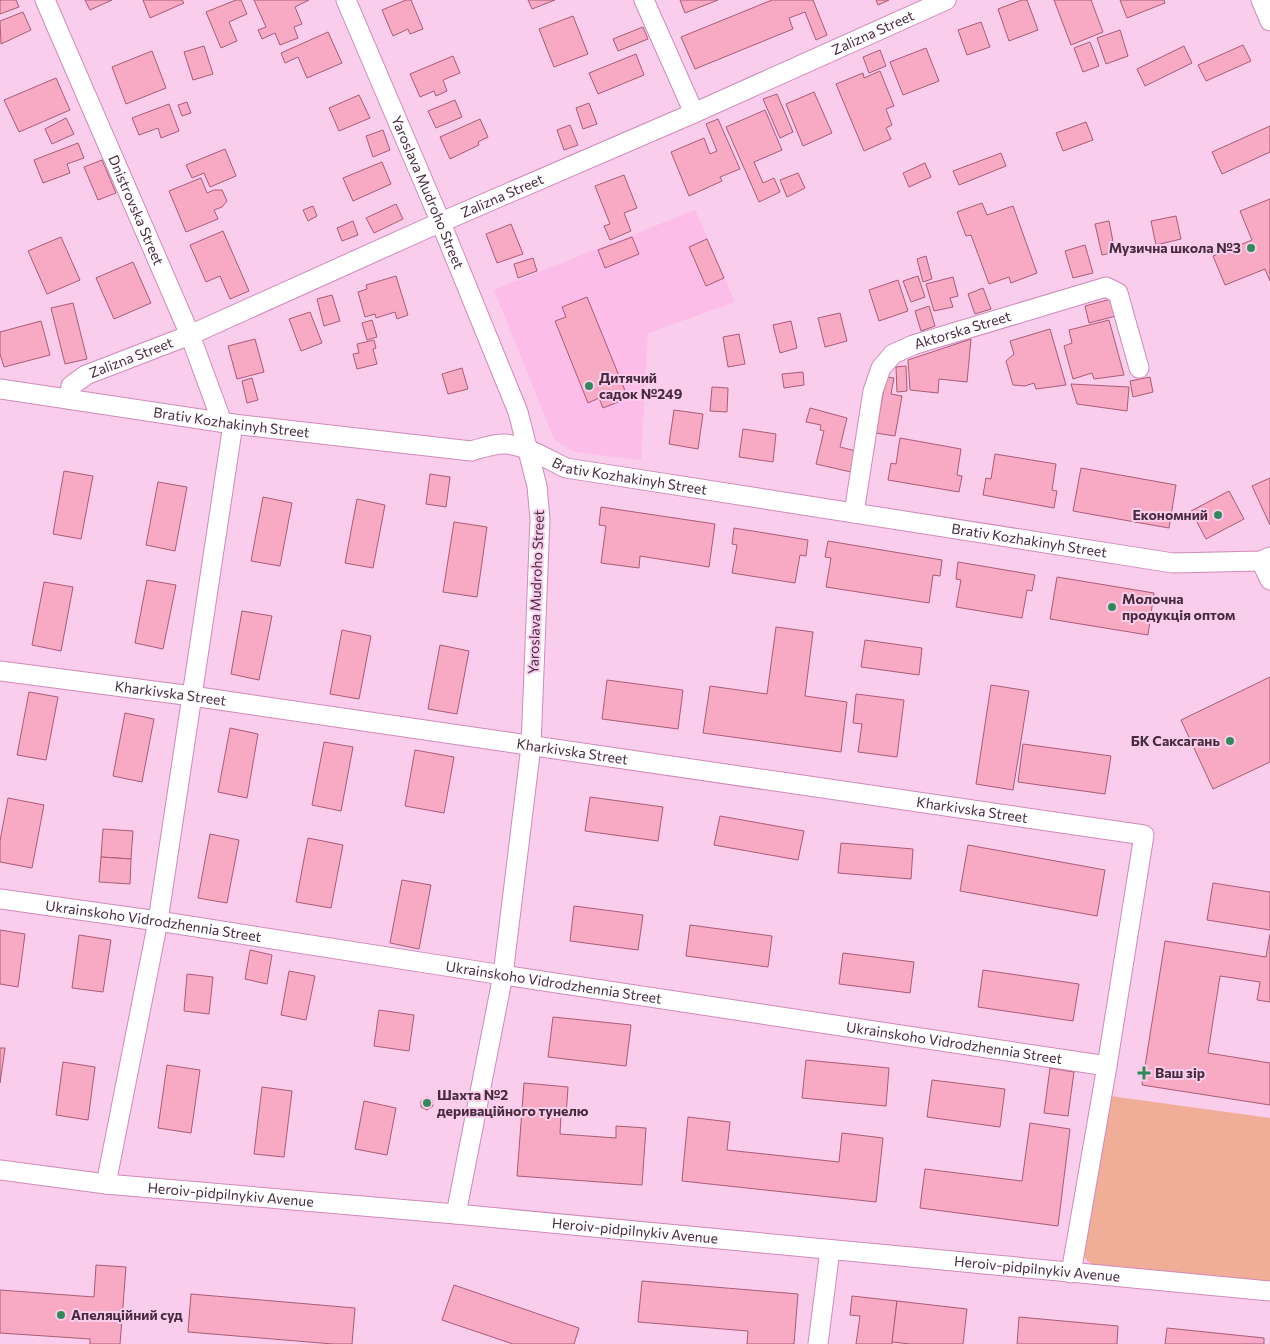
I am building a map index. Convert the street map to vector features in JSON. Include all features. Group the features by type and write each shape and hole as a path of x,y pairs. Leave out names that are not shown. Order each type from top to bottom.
{"street":[{"name":"Dnistrovska Street","path":"45,0 228,423"},
{"name":"Yaroslava Mudroho Street","path":"346,0 441,222 518,412 538,486 540,519 530,746 503,975 456,1214"},
{"path":"644,0 694,113"},
{"name":"Zalizna Street","path":"70,399 71,386 86,376 190,335 441,222 694,113 946,0"},
{"path":"1261,0 1270,21"},
{"name":"Aktorska Street","path":"854,513 873,391 881,368 893,354 913,344 1106,287 1118,293 1139,368"},
{"name":"Brativ Kozhakinyh Street","path":"0,389 228,423 471,451 506,444 528,449 566,468 1173,563 1266,559"},
{"path":"106,1184 158,921 192,696 228,423"},
{"path":"1266,559 1270,580"},
{"name":"Kharkivska Street","path":"0,671 192,696 1144,835 1107,1066"},
{"name":"Ukrainskoho Vidrodzhennia Street","path":"0,899 158,921 1107,1066"},
{"path":"1071,1272 1107,1066"},
{"name":"Heroiv-pidpilnykiv Avenue","path":"0,1170 106,1184 456,1214 1270,1291"},
{"path":"818,1344 830,1250"}],"shaded area":[{"name":"Дитячий садок №249","path":"695,210 735,302 648,333 641,460 574,452 554,439 494,290"},
{"path":"1110,1096 1270,1118 1270,1281 1095,1268 1085,1258 1082,1246"}],"building":[{"path":"0,0 16,0 19,7 0,14"},
{"path":"85,0 112,0 90,10"},
{"path":"143,0 182,0 184,3 150,18"},
{"path":"236,0 241,0 247,14 229,22 237,41 221,48 206,12"},
{"path":"254,0 309,0 295,7 302,24 294,27 298,38 280,45 275,33 262,39 258,30 266,27"},
{"path":"406,0 411,0 423,29 410,34 408,29 393,36 382,10"},
{"path":"528,0 555,0 532,9"},
{"path":"680,0 718,0 685,13"},
{"path":"772,0 813,0 827,35 816,40 805,12 789,18 793,29 695,69 681,37"},
{"path":"876,0 889,0 878,5"},
{"path":"1027,0 1038,30 1009,41 998,9"},
{"path":"1054,0 1091,0 1103,32 1071,45"},
{"path":"1120,0 1164,0 1165,3 1127,18"},
{"path":"23,12 31,30 1,44 0,21"},
{"path":"573,16 588,54 554,67 539,29"},
{"path":"981,22 990,47 967,55 958,30"},
{"path":"643,27 648,39 618,51 613,39"},
{"path":"1120,30 1128,56 1106,64 1097,38"},
{"path":"328,32 342,63 307,78 298,57 285,63 281,53"},
{"path":"1090,42 1099,66 1083,72 1074,48"},
{"path":"1243,45 1251,61 1206,81 1198,65"},
{"path":"204,46 213,74 193,80 184,52"},
{"path":"1184,46 1192,63 1145,86 1137,69"},
{"path":"926,48 939,81 903,95 890,62"},
{"path":"880,50 886,66 869,73 863,57"},
{"path":"152,51 166,88 126,104 112,67"},
{"path":"636,54 644,75 598,94 589,73"},
{"path":"453,56 460,73 443,80 447,91 436,96 434,91 420,97 410,74"},
{"path":"880,71 894,106 886,109 892,125 886,128 891,139 864,151 836,84 863,73 864,78"},
{"path":"56,78 70,110 19,132 4,100"},
{"path":"814,92 832,133 803,146 786,104"},
{"path":"777,94 793,132 780,138 763,99"},
{"path":"359,95 370,118 339,131 329,108"},
{"path":"455,100 462,117 436,128 428,111"},
{"path":"187,102 191,113 182,116 178,105"},
{"path":"589,103 597,124 583,129 576,108"},
{"path":"169,104 179,131 161,138 158,128 139,135 132,118"},
{"path":"765,110 782,150 754,162 763,183 774,178 780,192 759,202 726,127"},
{"path":"66,118 74,134 52,144 45,129"},
{"path":"480,119 488,137 478,142 479,145 450,159 440,137"},
{"path":"718,119 740,169 720,177 722,181 689,196 671,152 704,138 710,154 717,151 706,124"},
{"path":"1086,122 1093,140 1063,151 1056,133"},
{"path":"570,125 578,145 564,150 557,130"},
{"path":"1270,126 1270,152 1222,174 1212,152"},
{"path":"383,130 390,150 373,157 366,136"},
{"path":"78,143 84,158 67,164 70,173 43,183 34,160"},
{"path":"225,149 236,176 210,187 204,173 192,178 186,165"},
{"path":"1001,153 1006,166 959,185 953,171"},
{"path":"102,160 116,193 98,200 84,167"},
{"path":"382,162 391,184 353,201 343,178"},
{"path":"925,163 931,177 909,187 903,173"},
{"path":"798,173 805,188 787,197 780,180"},
{"path":"624,175 637,208 624,213 631,231 610,240 604,226 610,224 595,186"},
{"path":"201,178 207,193 214,190 222,190 227,201 222,207 214,210 218,219 186,232 169,191"},
{"name":"Музична школа №3","path":"1270,199 1270,281 1265,269 1225,285 1213,256 1252,240 1240,211"},
{"path":"982,203 987,215 1013,206 1037,273 1011,283 1009,277 989,284 971,235 966,236 957,212"},
{"path":"396,204 403,219 374,233 366,218"},
{"path":"313,206 317,216 308,221 303,210"},
{"path":"1176,216 1181,239 1156,245 1151,221"},
{"path":"353,221 358,235 342,241 337,228"},
{"path":"1109,221 1115,252 1102,255 1095,224"},
{"path":"511,224 523,254 497,263 486,234"},
{"path":"223,231 249,291 230,299 220,276 206,282 190,245"},
{"path":"61,237 80,280 47,294 28,251"},
{"path":"632,237 639,254 605,268 598,250"},
{"path":"707,239 724,278 706,286 689,247"},
{"path":"1085,245 1093,273 1073,278 1065,251"},
{"path":"926,256 932,279 923,282 917,259"},
{"path":"533,258 537,271 518,278 514,264"},
{"path":"133,262 151,303 114,319 96,278"},
{"path":"396,276 408,315 397,319 395,312 376,318 375,314 365,317 358,292 367,289 366,285"},
{"path":"918,276 925,297 911,302 903,281"},
{"path":"953,277 958,296 950,298 953,307 934,311 926,284"},
{"path":"898,280 908,311 879,321 869,290"},
{"path":"983,288 991,309 975,314 968,294"},
{"path":"332,295 340,321 324,326 317,299"},
{"path":"587,297 628,398 603,408 599,398 588,403 555,321 566,317 562,307"},
{"path":"1111,299 1116,316 1089,323 1085,306"},
{"path":"73,303 87,359 65,364 51,308"},
{"path":"929,306 935,326 921,331 915,311"},
{"path":"310,312 322,343 301,351 289,319"},
{"path":"840,313 847,341 825,347 818,318"},
{"path":"372,320 377,337 367,340 362,323"},
{"path":"1109,320 1124,375 1094,379 1092,373 1073,379 1064,346 1072,343 1069,330"},
{"path":"41,321 50,355 4,367 0,354 0,332"},
{"path":"791,321 797,348 780,353 773,325"},
{"path":"1050,329 1066,385 1036,389 1034,383 1025,386 1013,385 1006,361 1014,354 1010,341"},
{"path":"739,334 745,364 728,367 723,337"},
{"path":"255,339 264,372 237,379 228,346"},
{"path":"971,339 967,382 939,379 938,393 910,390 908,360"},
{"path":"374,340 376,348 373,349 377,364 357,369 353,354 359,353 357,344"},
{"path":"906,366 907,391 897,392 896,367"},
{"path":"462,368 468,389 448,394 442,374"},
{"path":"803,372 804,385 784,388 782,374"},
{"path":"886,377 894,378 891,394 902,396 895,436 876,433"},
{"path":"1150,377 1153,392 1133,397 1130,381"},
{"path":"252,378 258,400 247,403 242,381"},
{"path":"1071,384 1129,387 1127,411 1077,404"},
{"path":"712,387 728,388 727,412 710,411"},
{"path":"810,408 847,418 840,447 856,451 851,472 816,464 824,431 820,430 821,425 806,422"},
{"path":"674,410 703,414 698,449 669,444"},
{"path":"743,429 776,434 773,462 739,457"},
{"path":"900,438 961,449 957,475 962,476 959,492 888,480 891,463 896,464"},
{"path":"995,454 1056,464 1052,490 1057,491 1054,508 983,495 986,478 991,479"},
{"path":"1081,468 1176,485 1169,528 1073,511"},
{"path":"64,471 93,476 81,539 53,534"},
{"path":"430,474 450,477 446,507 426,504"},
{"path":"1270,478 1270,525 1252,486"},
{"path":"158,482 187,487 175,551 146,545"},
{"name":"Економний","path":"1229,491 1244,519 1206,539 1191,511"},
{"path":"263,497 292,503 280,566 251,561"},
{"path":"357,499 385,505 373,568 345,563"},
{"path":"601,507 715,524 709,567 640,556 639,568 601,563 606,526 599,525"},
{"path":"454,522 487,527 477,597 443,592"},
{"path":"734,528 808,540 806,556 800,555 795,583 732,573 737,545 732,544"},
{"path":"828,541 942,560 940,576 933,575 929,603 826,587 831,558 825,557"},
{"path":"958,562 1035,575 1032,591 1027,590 1022,618 956,607 961,580 956,579"},
{"path":"1057,577 1154,593 1148,635 1050,619"},
{"path":"147,580 176,585 163,649 135,643"},
{"path":"44,582 73,587 61,651 32,645"},
{"path":"242,611 272,616 259,680 231,674"},
{"path":"776,627 813,632 805,696 847,702 841,752 703,733 710,686 767,694"},
{"path":"342,630 371,636 359,699 330,694"},
{"path":"865,640 922,648 919,675 861,667"},
{"path":"440,645 469,651 457,714 428,709"},
{"name":"БК Саксагань","path":"1270,677 1270,762 1213,789 1181,720"},
{"path":"607,680 683,690 678,729 602,719"},
{"path":"991,685 1029,691 1013,790 976,784"},
{"path":"29,692 58,697 46,760 17,755"},
{"path":"856,694 904,700 897,757 858,752 862,724 853,723"},
{"path":"125,713 154,719 142,782 113,776"},
{"path":"230,728 258,734 247,798 218,792"},
{"path":"324,742 353,747 341,811 312,805"},
{"path":"1023,744 1111,756 1105,794 1018,782"},
{"path":"415,750 454,757 444,813 405,806"},
{"path":"590,797 663,807 658,841 585,831"},
{"path":"8,798 44,805 32,868 0,862 0,841"},
{"path":"720,816 804,831 798,860 714,845"},
{"path":"103,829 133,831 131,859 101,857"},
{"path":"210,834 239,840 227,903 198,898"},
{"path":"308,838 343,845 331,908 296,902"},
{"path":"841,843 913,849 911,879 838,873"},
{"path":"968,845 1105,870 1097,916 960,891"},
{"path":"101,857 131,859 130,884 99,882"},
{"path":"402,880 431,885 419,949 390,943"},
{"path":"1213,883 1270,892 1270,930 1207,920"},
{"path":"574,906 643,915 638,950 570,941"},
{"path":"690,925 772,936 768,967 686,956"},
{"path":"0,930 25,934 18,987 0,984"},
{"path":"1270,934 1270,1002 1257,1000 1260,982 1220,976 1208,1053 1270,1063 1270,1105 1142,1085 1165,941 1266,957"},
{"path":"79,935 111,940 103,992 72,988"},
{"path":"250,950 272,955 267,984 245,979"},
{"path":"843,953 914,962 910,993 839,984"},
{"path":"983,970 1079,984 1073,1021 978,1007"},
{"path":"289,971 315,976 306,1020 281,1015"},
{"path":"187,974 213,977 209,1014 184,1011"},
{"path":"379,1010 414,1015 409,1051 374,1046"},
{"path":"553,1017 631,1025 626,1066 548,1057"},
{"path":"0,1048 5,1048 0,1083"},
{"path":"806,1060 889,1068 886,1106 802,1098"},
{"path":"63,1062 95,1067 88,1120 56,1115"},
{"path":"167,1065 200,1070 191,1133 158,1128"},
{"path":"1050,1068 1074,1072 1068,1116 1044,1113"},
{"path":"932,1080 1005,1089 1000,1127 927,1117"},
{"path":"524,1083 568,1087 566,1116 561,1115 560,1134 616,1138 616,1126 646,1128 642,1185 517,1176"},
{"path":"262,1087 292,1091 284,1157 254,1154"},
{"name":"Шахта №2 дериваційного тунелю","path":"427,1097 432,1100 433,1106 427,1110 421,1107 421,1101"},
{"path":"364,1101 396,1108 387,1155 355,1149"},
{"path":"688,1117 730,1122 727,1150 839,1162 842,1133 883,1138 876,1202 682,1181"},
{"path":"1030,1123 1070,1129 1058,1226 920,1208 925,1169 1022,1181"},
{"name":"Апеляційний суд","path":"96,1265 126,1267 120,1344 90,1344 90,1339 0,1333 0,1290 94,1297"},
{"path":"642,1281 798,1294 794,1344 747,1344 748,1331 638,1322"},
{"path":"454,1285 579,1328 574,1344 513,1344 442,1320"},
{"path":"191,1294 355,1308 352,1344 188,1332"},
{"path":"852,1296 897,1301 892,1344 856,1344 860,1316 850,1315"},
{"path":"897,1301 967,1309 963,1344 892,1342"},
{"path":"1019,1317 1118,1326 1117,1344 1017,1344"},
{"path":"1167,1328 1264,1338 1264,1344 1165,1344"}],"place":[{"name":"Музична школа №3","path":"1251,248"},
{"name":"Дитячий садок №249","path":"589,386"},
{"name":"Економний","path":"1218,515"},
{"name":"Молочна продукція оптом","path":"1112,607"},
{"name":"БК Саксагань","path":"1230,741"},
{"name":"Ваш зір","path":"1144,1073"},
{"name":"Шахта №2 дериваційного тунелю","path":"427,1103"},
{"name":"Апеляційний суд","path":"61,1315"}]}
